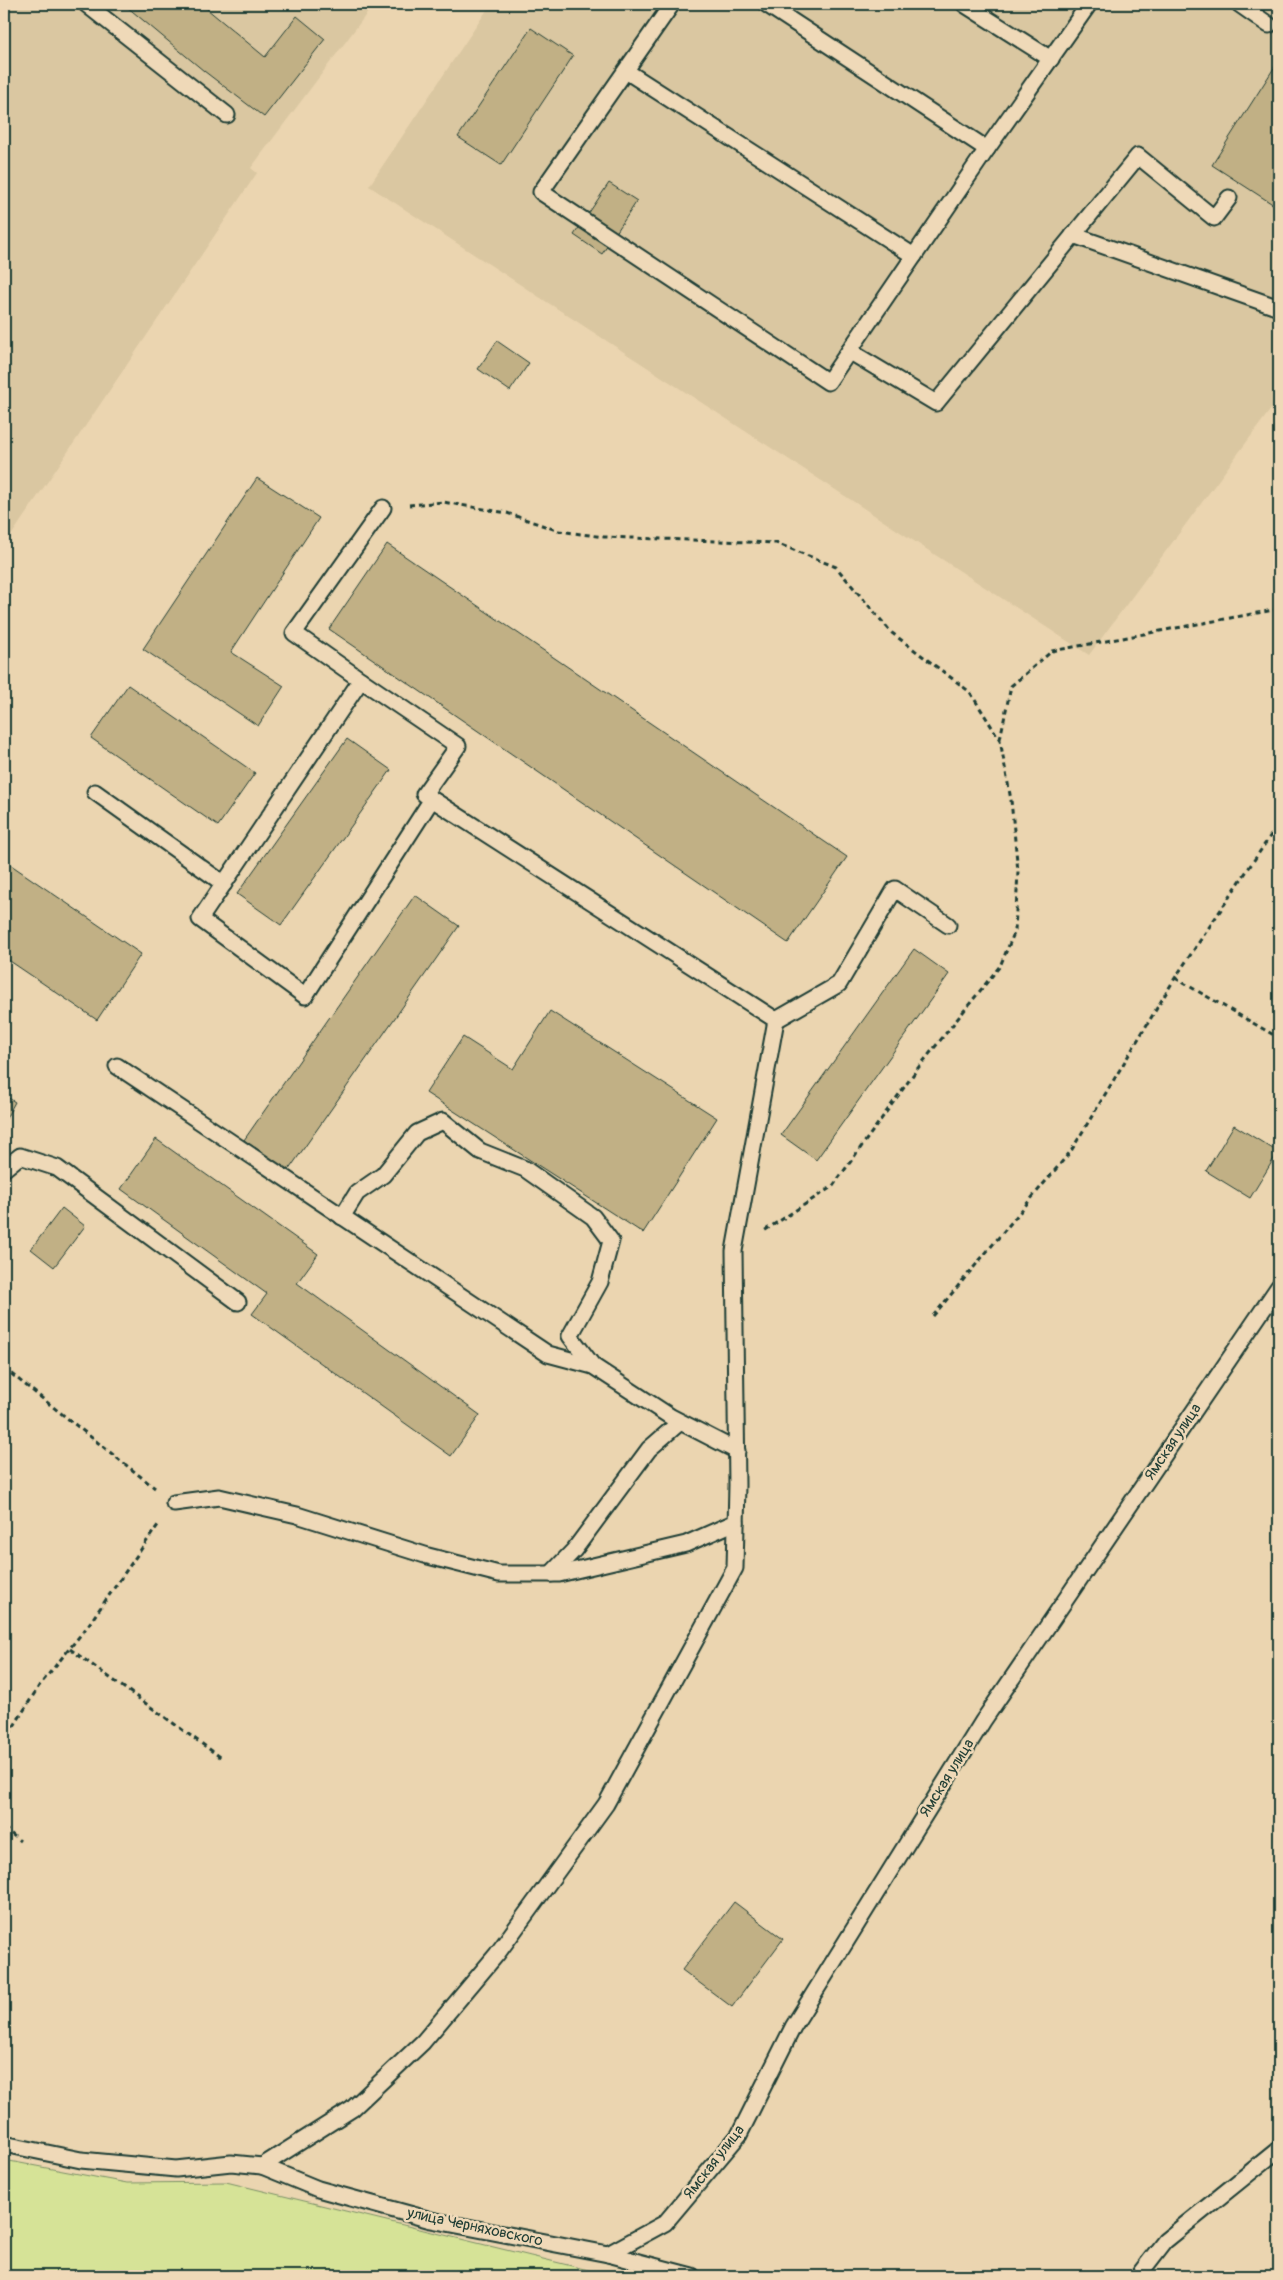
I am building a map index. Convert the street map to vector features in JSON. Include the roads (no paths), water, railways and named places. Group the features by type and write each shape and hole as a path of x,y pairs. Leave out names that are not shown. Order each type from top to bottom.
{"lane":[{"path":"86,4 227,115"},
{"path":"672,4 541,192 828,382 986,149 1089,4"},
{"path":"766,4 986,149"},
{"path":"964,4 1051,59"},
{"path":"1238,4 1269,25"},
{"path":"626,71 914,256"},
{"path":"849,351 936,403 1138,156 1214,218 1229,198"},
{"path":"1072,235 1279,308"},
{"path":"383,508 294,633 458,746 424,794 776,1020"},
{"path":"361,680 200,919 305,996 432,799"},
{"path":"95,792 224,884"},
{"path":"262,2166 352,2109 423,2042 497,1954 606,1804 620,1779 735,1568 737,1452 734,1251 776,1020 839,984 895,889 948,925"},
{"path":"117,1066 548,1354 593,1366 680,1422 737,1452"},
{"path":"342,1217 357,1193 383,1175 417,1133 443,1121 480,1151 525,1169 593,1217 611,1240 600,1282 570,1336 593,1366"},
{"path":"4,1169 20,1156 57,1168 238,1302"},
{"name":"Ямская улица","path":"608,2254 665,2223 739,2135 793,2026 983,1721 1279,1286"},
{"path":"552,1574 574,1550 649,1449 680,1422"},
{"path":"174,1503 219,1497 297,1515 428,1556 499,1574 559,1574 686,1544 736,1522"},
{"name":"улица Черняховского","path":"4,2144 80,2160 176,2169 231,2163 262,2166 318,2189 431,2220 608,2254 692,2276"},
{"path":"1138,2276 1165,2241 1279,2150"}]}
